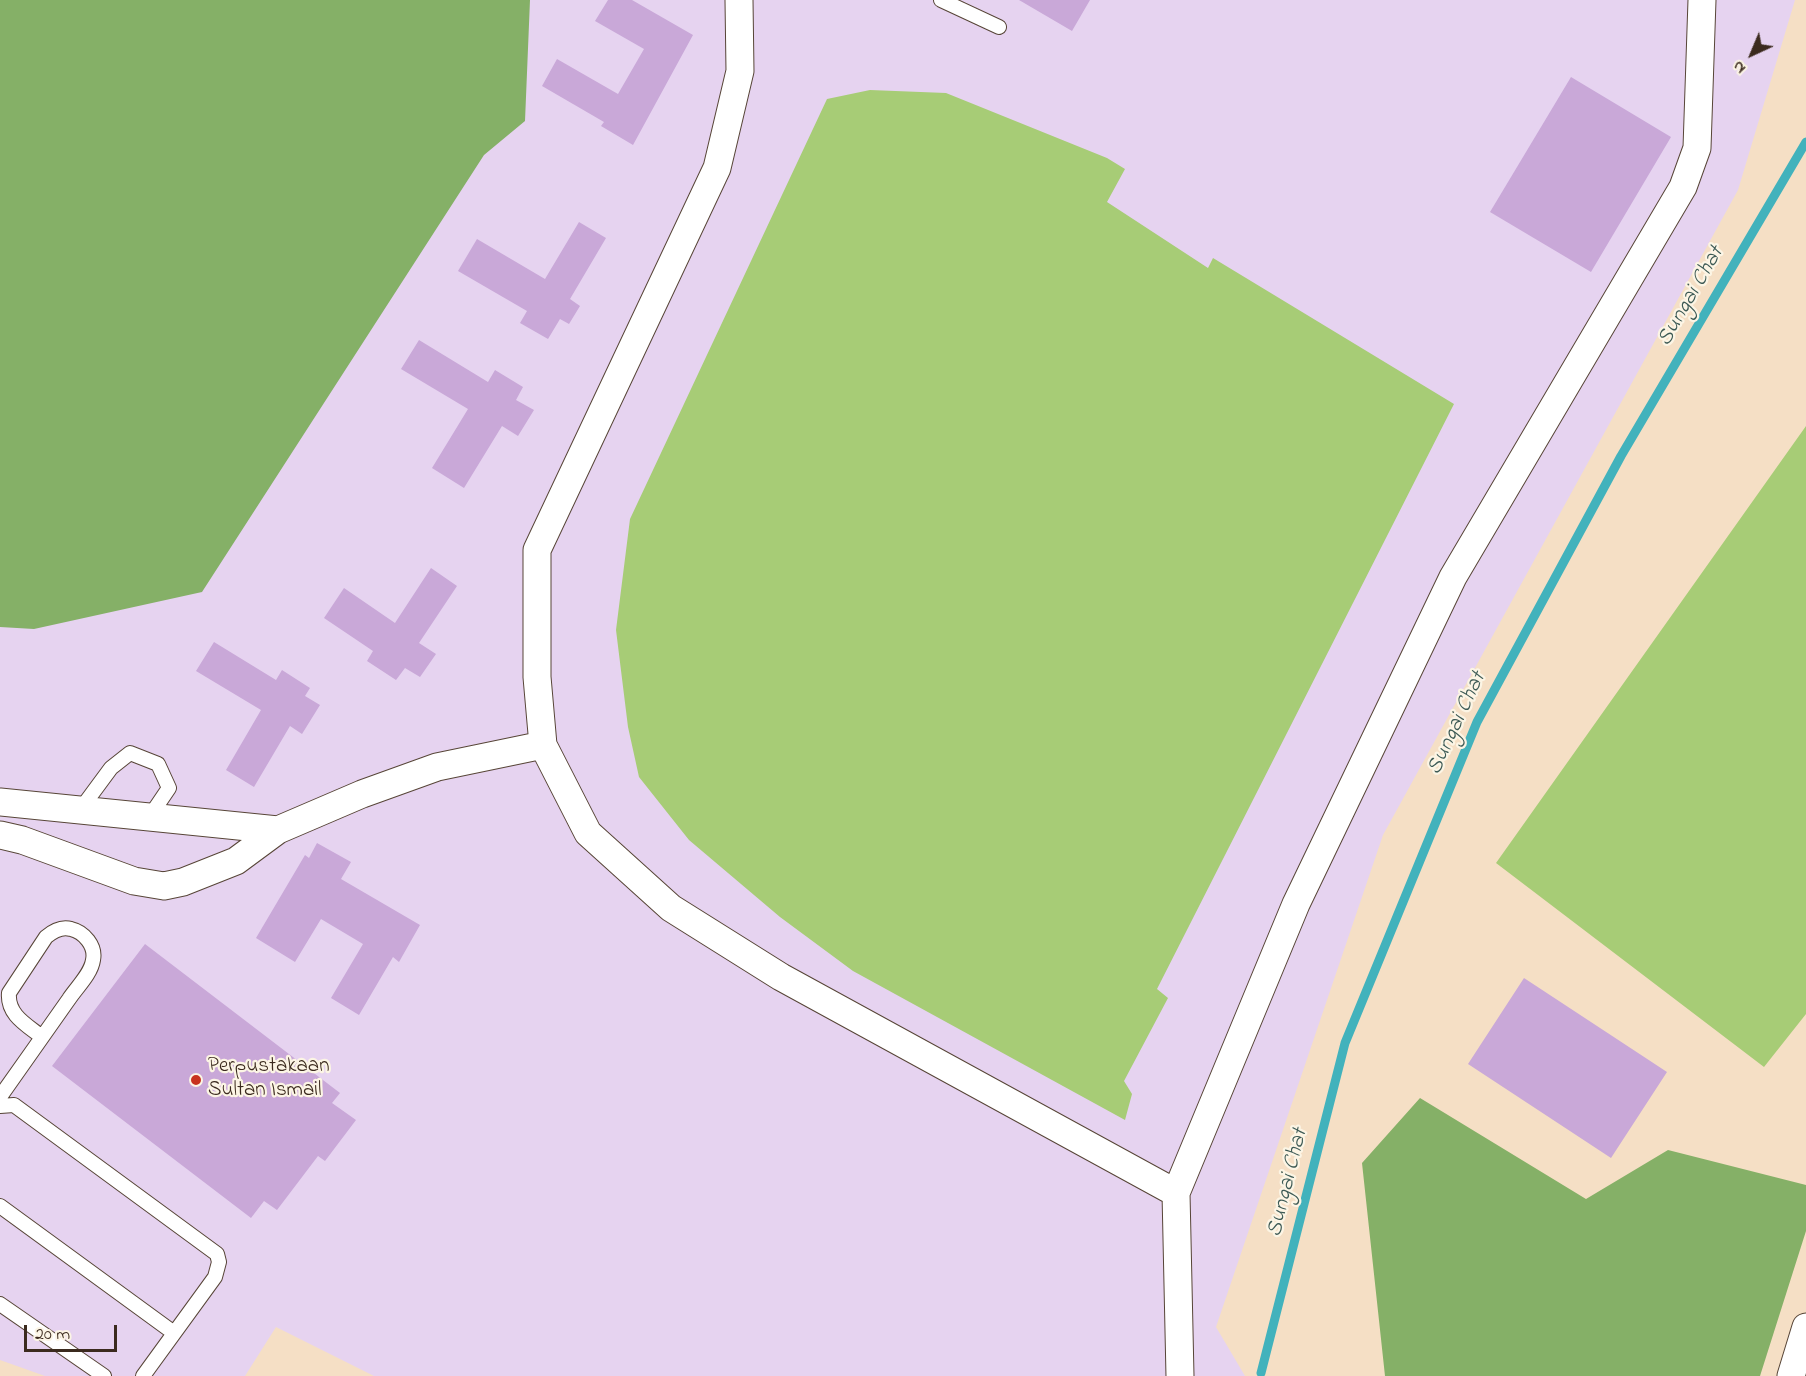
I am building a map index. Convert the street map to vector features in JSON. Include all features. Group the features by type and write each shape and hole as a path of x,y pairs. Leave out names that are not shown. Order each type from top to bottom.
{"street":[{"path":"739,0 740,71 717,168 537,550 537,677 543,744 588,832 671,908 781,977 1176,1193"},
{"path":"1180,1376 1176,1193 1296,904 1453,577 1683,187 1697,148 1702,0"},
{"path":"0,835 22,840 134,881 164,886 183,882 236,861 278,830 362,794 437,767 543,744"},
{"path":"0,802 278,830"},
{"path":"1791,1376 1806,1327"}],"lane":[{"path":"941,0 999,27"},
{"path":"80,810 111,768 130,753 158,764 169,788 150,816"},
{"path":"0,1097 90,969 94,953 91,944 80,933 71,929 62,928 46,937 9,993 8,1002 11,1011 42,1037"},
{"path":"0,1106 14,1105 217,1254 219,1262 215,1277 142,1376"},
{"path":"0,1206 174,1333"},
{"path":"0,1305 104,1376"}],"shaded area":[{"path":"0,0 1795,0 1738,190 1383,835 1216,1327 1245,1376 374,1376 276,1327 245,1376 45,1376 0,1360"}],"green space":[{"path":"0,0 530,0 525,121 484,155 202,592 34,629 0,627"},
{"path":"870,90 946,93 1107,158 1125,169 1107,202 1208,268 1213,258 1454,404 1157,989 1168,998 1124,1081 1132,1094 1125,1120 853,971 780,917 689,840 639,777 628,727 616,630 630,519 827,99"},
{"path":"1806,426 1806,1014 1764,1067 1496,863"},
{"path":"1420,1098 1586,1199 1668,1150 1806,1185 1806,1231 1760,1376 1385,1376 1362,1163"}],"building":[{"path":"608,0 632,0 693,35 633,145 601,126 604,122 542,86 557,59 618,94 644,49 595,21"},
{"path":"1019,0 1090,0 1072,31"},
{"path":"1571,77 1671,137 1591,272 1490,212"},
{"path":"579,222 606,238 570,299 580,306 569,324 560,319 548,339 520,323 527,311 458,271 477,239 545,279"},
{"path":"419,340 488,382 495,370 523,387 516,400 534,410 518,436 502,426 464,488 432,468 468,409 401,369"},
{"path":"431,568 457,586 419,643 436,654 420,677 405,668 396,680 367,661 373,651 324,618 344,588 395,623"},
{"path":"214,642 276,680 282,670 310,688 305,696 320,705 302,734 290,726 254,787 226,770 261,710 196,671"},
{"path":"317,843 351,862 341,879 420,925 399,962 393,957 359,1015 331,998 363,944 321,919 295,962 256,938 305,855 309,858"},
{"name":"Perpustakaan Sultan Ismail","path":"145,944 340,1093 332,1103 356,1120 325,1161 318,1156 277,1210 264,1201 251,1218 52,1066"},
{"path":"1524,978 1667,1072 1611,1158 1468,1064"}],"waterway":[{"name":"Sungai Chat","path":"1261,1373 1345,1043 1477,722 1621,456 1806,142"}],"place":[{"name":"Perpustakaan Sultan Ismail","path":"196,1080"}]}
